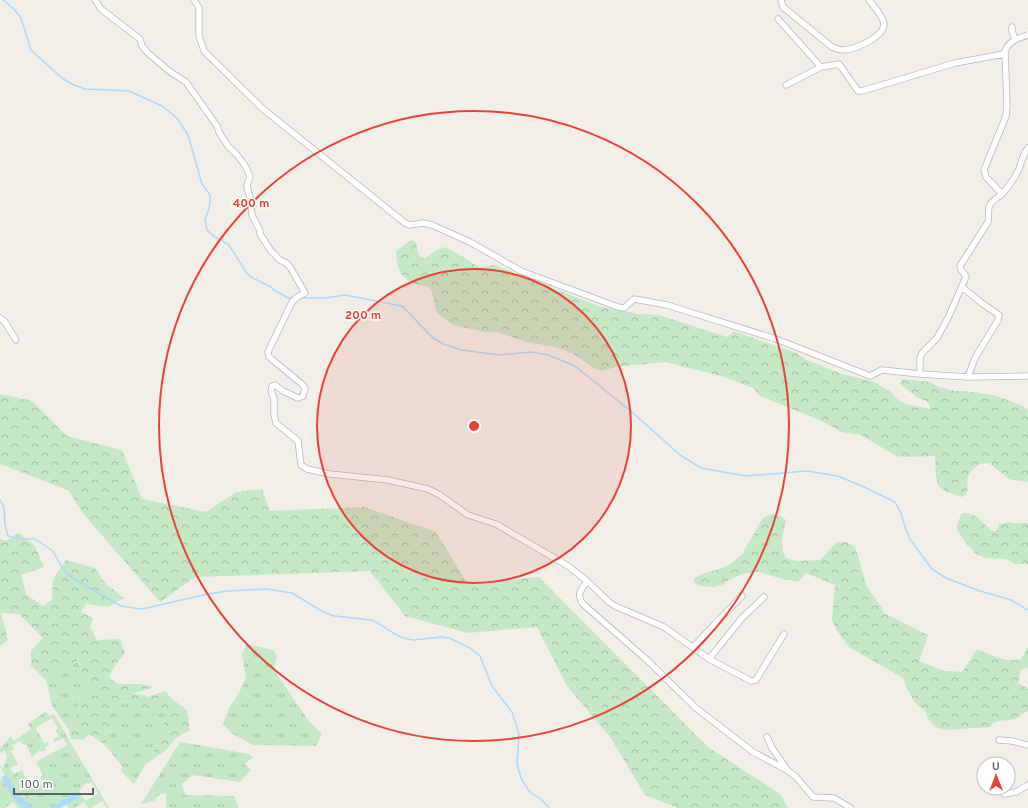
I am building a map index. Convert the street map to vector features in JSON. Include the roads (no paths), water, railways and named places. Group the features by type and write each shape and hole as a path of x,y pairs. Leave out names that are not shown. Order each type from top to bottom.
{"street":[{"path":"95,0 101,9 140,39 142,46 148,53 169,71 186,82 201,101 217,126 218,132 246,167 250,177 247,185 252,215 260,234 271,251 290,267 305,293 292,302 268,352 269,357 303,385 305,389 303,396 298,398 283,391 275,385 272,386 271,391 274,399 273,410 276,423 298,441 301,465 306,469 324,474 388,480 428,489 440,495 468,515 496,524 568,566 615,606 664,627 709,659 751,681 756,680 784,634"},
{"path":"194,0 199,8 199,36 204,51 263,109 410,225 423,223 432,225 470,242 521,270 620,308 626,307 634,299 658,303 776,339 869,375 873,375 882,370 968,377 1028,376"},
{"path":"781,0 783,7 832,46 837,49 844,50 851,49 877,37 883,29 882,18 869,0"},
{"path":"778,19 821,67"},
{"path":"1012,27 1012,32 1015,39"},
{"path":"1002,194 986,177 984,170 1006,116 1007,105 1004,54 1006,48 1015,39 1028,35"},
{"path":"786,85 821,67 839,64 858,91 862,91 955,64 1004,54"},
{"path":"920,374 920,358 922,353 937,338 962,287 966,276 960,266 988,222 990,204 1002,194 1018,172 1022,159 1028,148"},
{"path":"962,287 999,315 998,320 975,358 968,377"},
{"path":"0,318 5,322 16,340"},
{"path":"587,581 579,593 579,598 583,604 647,660 702,713 753,752 787,770"},
{"path":"693,647 742,596"},
{"path":"709,659 742,618 764,597"},
{"path":"767,737 772,748 787,770 813,797 834,798 851,808"},
{"path":"999,740 1012,741 1028,745"},
{"path":"1016,792 1028,785"}],"waterway":[{"path":"3,0 14,9 21,18 31,50 63,79 85,89 129,91 162,106 177,118 188,135 202,184 210,195 210,205 205,220 207,230 212,235 229,245 246,272 251,277 288,298 294,298"},
{"path":"299,298 324,298 345,295 402,306 432,337 443,344 462,350 499,355 531,352 548,355 575,366 633,413 680,455 701,468 746,476 807,471 838,476 864,487 895,502 901,513 910,539 932,569 946,578 977,590 1011,600 1028,610"},
{"path":"0,500 4,507 5,525 8,536 19,539 35,539 53,551 63,569 70,576 121,606 142,609 208,594 227,591 267,589 292,593 325,613 335,616 371,620 403,638 413,640 441,637 449,638 470,648 480,656 492,686 512,712 519,734 517,764 521,778 529,791 543,801 549,808"},
{"path":"5,778 17,798 30,808"},
{"path":"55,808 77,795"}]}
